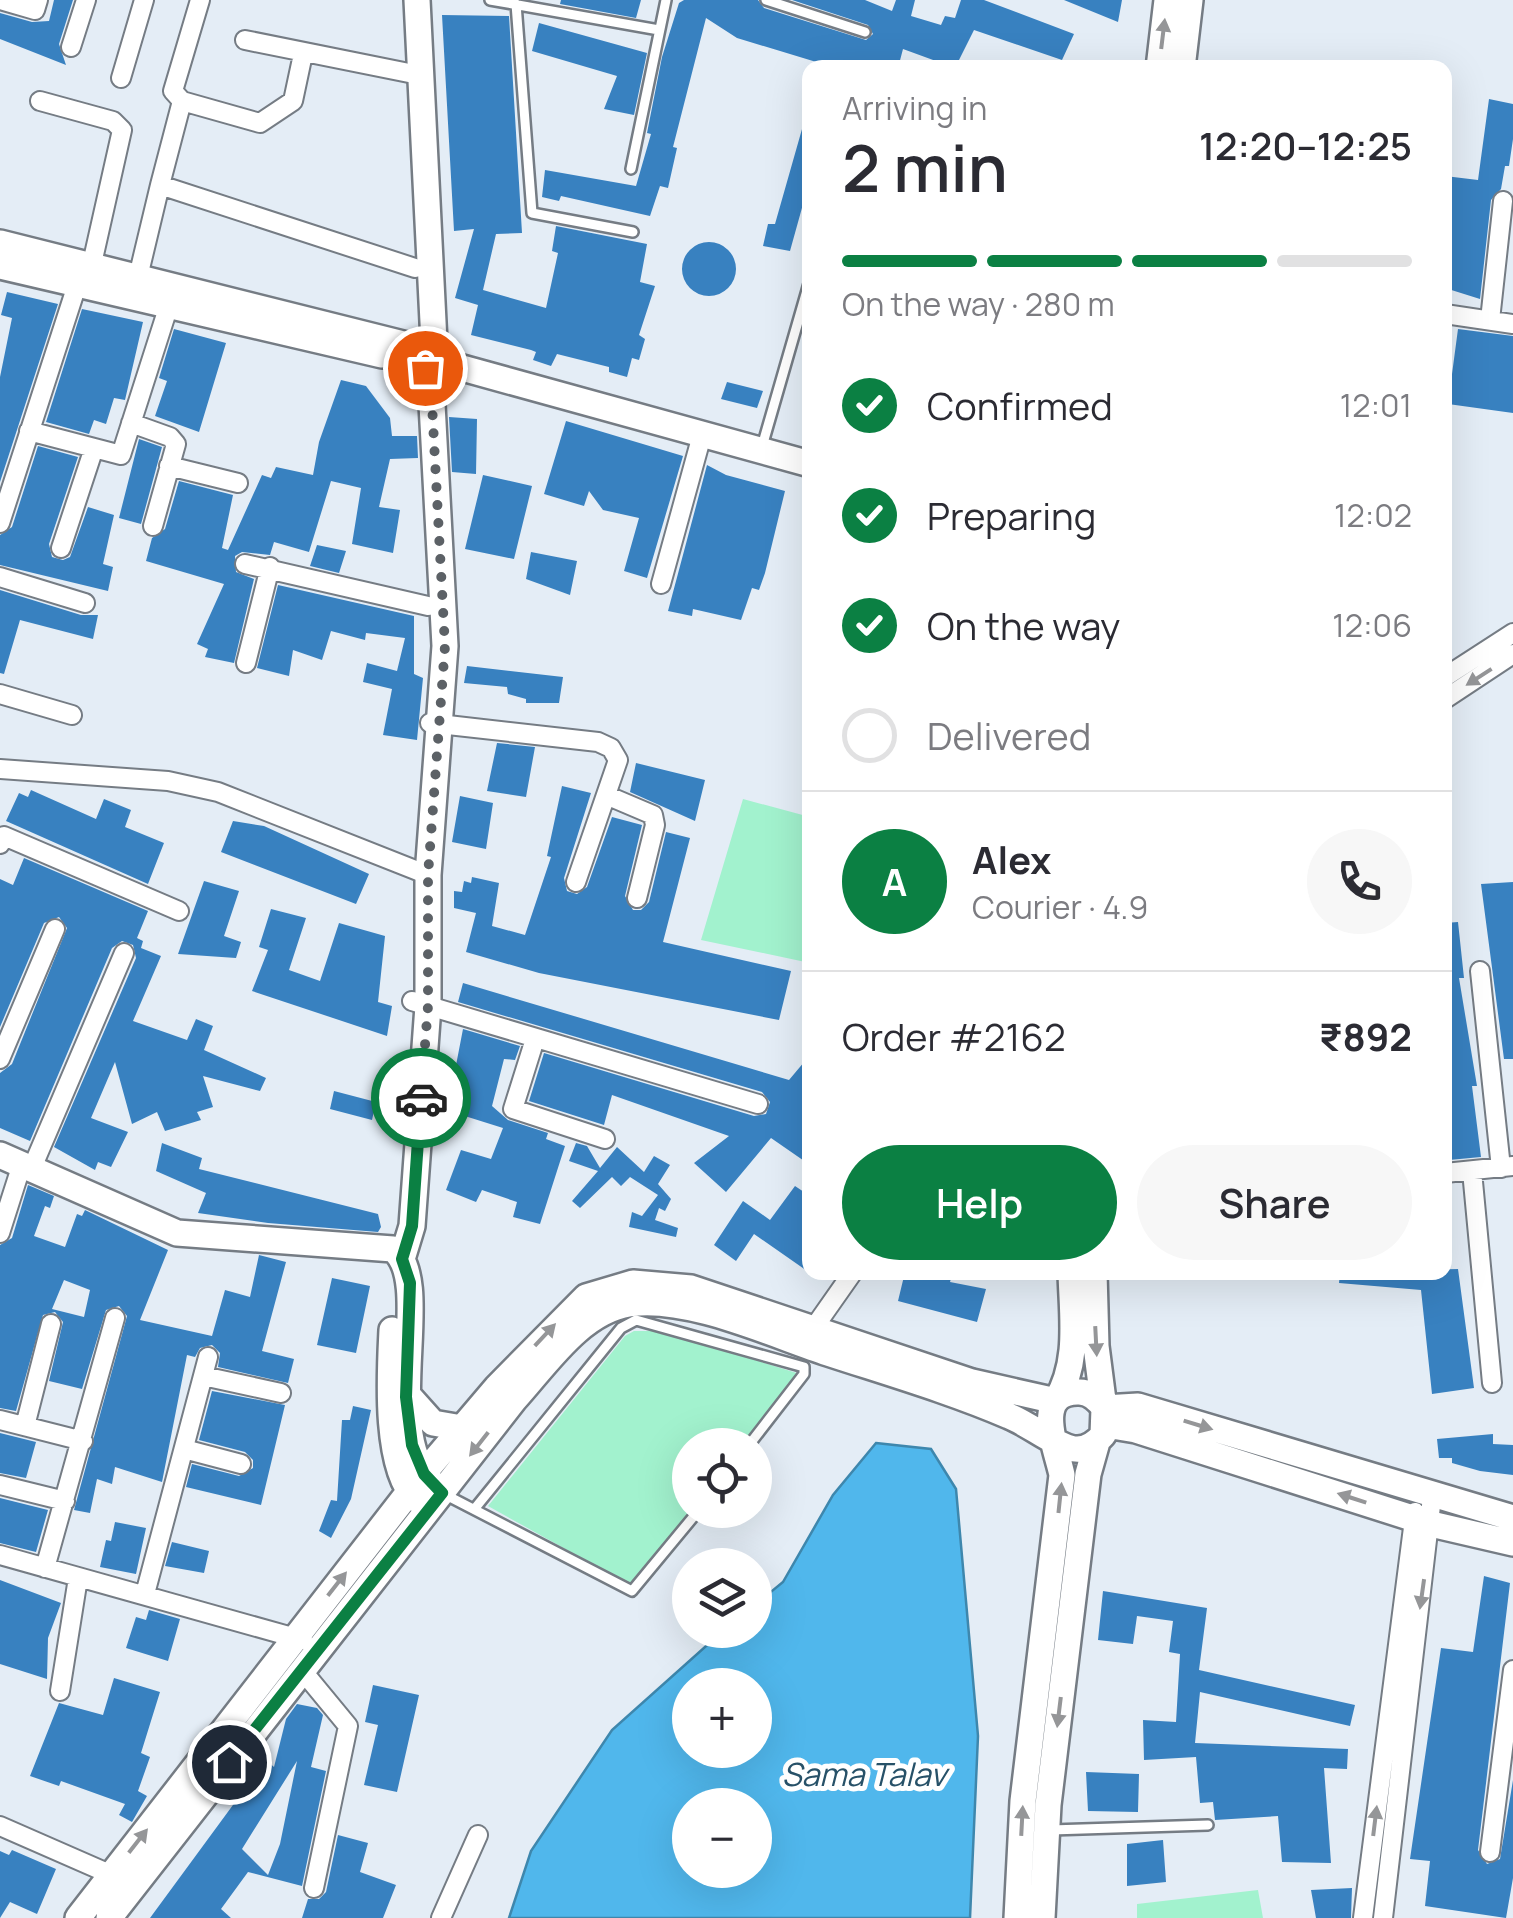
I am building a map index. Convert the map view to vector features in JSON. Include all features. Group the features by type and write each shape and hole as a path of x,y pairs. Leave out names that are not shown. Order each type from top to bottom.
{"street":[{"path":"0,0 35,10 38,0"},
{"path":"71,48 86,0"},
{"path":"121,78 144,0"},
{"path":"200,0 174,91 182,101 260,123 293,101 303,54"},
{"path":"402,0 409,73 415,268 425,354 444,637 420,873 420,1004 388,1392 396,1449 426,1493"},
{"path":"417,0 428,606 436,724"},
{"path":"1159,60 1167,0"},
{"path":"1183,60 1190,0"},
{"path":"245,40 409,73"},
{"path":"0,522 29,430 85,279 122,130 114,121 40,101"},
{"path":"138,277 182,101"},
{"path":"160,186 415,268"},
{"path":"1490,320 1503,201"},
{"path":"0,243 85,279 170,305 425,354 702,435 802,446"},
{"path":"0,266 85,279 138,277 763,444 802,461"},
{"path":"29,430 121,455 170,305"},
{"path":"1452,318 1513,324"},
{"path":"131,423 170,437 176,444 154,526"},
{"path":"660,584 702,435"},
{"path":"60,548 94,448"},
{"path":"170,466 238,483"},
{"path":"245,564 428,606"},
{"path":"246,662 270,567"},
{"path":"0,577 85,604"},
{"path":"1452,672 1513,633"},
{"path":"1452,694 1513,654"},
{"path":"0,694 72,715"},
{"path":"436,724 598,742 611,748 618,760 576,882"},
{"path":"0,768 168,781 218,792 420,873"},
{"path":"606,795 653,816 656,825 636,898"},
{"path":"0,844 4,836 179,911"},
{"path":"0,1059 55,930"},
{"path":"0,1233 18,1162 124,952"},
{"path":"1452,1173 1507,1167 1480,971"},
{"path":"420,1004 758,1104"},
{"path":"535,1039 513,1109 605,1139"},
{"path":"18,1162 177,1232 399,1258"},
{"path":"1472,1171 1492,1383"},
{"path":"399,1258 410,1283 407,1394 412,1445 426,1493"},
{"path":"813,1328 847,1280"},
{"path":"1052,1669 1062,1475 1049,1419 1065,1387 1074,1349 1071,1280"},
{"path":"1017,1918 1052,1669 1088,1474 1102,1425 1094,1280"},
{"path":"426,1493 462,1428 564,1314 607,1287 633,1283 691,1288 972,1382 1056,1401 1082,1392 1102,1425"},
{"path":"78,1918 426,1493 577,1330 600,1314 628,1304 655,1303 714,1316 968,1400 1071,1448 1102,1425 1138,1406 1513,1543"},
{"path":"45,1568 115,1318"},
{"path":"25,1426 51,1324"},
{"path":"145,1594 208,1356"},
{"path":"203,1376 281,1393"},
{"path":"407,1394 432,1423 462,1428"},
{"path":"0,1420 83,1442"},
{"path":"184,1450 241,1464"},
{"path":"0,1485 65,1501"},
{"path":"1424,1508 1513,1518"},
{"path":"1364,1918 1376,1890 1424,1508"},
{"path":"0,1555 308,1641"},
{"path":"60,1691 78,1578"},
{"path":"109,1918 301,1669 308,1641"},
{"path":"301,1669 348,1726 314,1888"},
{"path":"1490,1852 1513,1670"},
{"path":"1040,1770 1046,1830 1042,1918"},
{"path":"0,1826 112,1876"},
{"path":"442,1918 478,1835"},
{"path":"1376,1890 1383,1918"}],"lane":[{"path":"490,0 659,30"},
{"path":"631,170 666,0"},
{"path":"766,0 866,32"},
{"path":"516,4 532,213 633,232"},
{"path":"763,444 802,308"},
{"path":"476,1507 621,1328 636,1320 804,1367 804,1374 763,1428"},
{"path":"426,1493 476,1507 632,1590 684,1528"},
{"path":"1046,1830 1208,1824"}],"green space":[{"path":"743,799 802,815 802,961 701,940"},
{"path":"634,1331 662,1331 800,1374 758,1428 672,1428 672,1528 681,1528 637,1584 630,1585 488,1506 625,1336"},
{"path":"1258,1890 1263,1918 1137,1918 1137,1904"}],"water":[{"name":"Sama Talav","path":"876,1443 931,1449 956,1489 978,1736 970,1918 509,1918 531,1851 612,1730 672,1676 672,1768 772,1768 772,1668 681,1668 704,1648 772,1648 772,1591 783,1582 833,1495"}],"building":[{"path":"54,0 73,0 59,44 66,65 0,39 0,13 32,22 49,21"},
{"path":"561,0 641,0 636,18 560,4"},
{"path":"758,0 764,8 866,40 873,34 868,25 792,0 865,0 892,11 896,0 915,0 911,16 941,25 945,16 955,18 961,0 984,0 1074,34 1062,60 974,30 959,60 933,60 903,49 900,60 810,60 737,38 706,18 673,147 677,148 668,188 660,186 650,216 561,196 559,201 542,197 545,170 636,186 651,134 647,133 662,57 679,3"},
{"path":"1064,0 1122,0 1118,22"},
{"path":"442,15 509,16 522,233 496,234 483,290 546,308 558,253 552,251 556,226 647,244 640,282 655,286 639,335 645,339 639,360 632,358 627,377 609,372 609,367 557,354 551,366 533,360 536,352 531,350 471,335 478,305 455,298 474,229 454,231"},
{"path":"539,23 647,53 634,115 604,109 617,76 532,51"},
{"path":"1489,99 1513,104 1509,166 1505,166 1501,189 1491,200 1480,299 1452,290 1452,177 1478,180"},
{"path":"802,129 802,208 790,251 763,246 768,224 775,224"},
{"path":"709,242 728,250 736,269 728,288 709,296 690,288 682,269 690,250"},
{"path":"7,292 58,304 0,482 0,377 12,318 1,315"},
{"path":"82,309 143,322 125,400 114,398 106,424 94,420 89,434 46,422"},
{"path":"174,329 226,343 199,432 155,416 167,381 159,378"},
{"path":"1458,329 1513,336 1513,413 1452,405"},
{"path":"341,380 366,386 390,418 392,436 417,436 418,458 390,459 379,507 400,510 393,553 352,544 361,488 331,481 309,552 274,542 270,555 242,552 235,556 236,572 254,579 234,663 205,657 208,649 197,644 224,584 146,561 152,538 165,529 179,481 233,495 222,548 228,550 262,475 271,478 276,467 313,475 319,442"},
{"path":"727,382 763,391 757,408 721,399"},
{"path":"449,417 477,419 476,474 452,472"},
{"path":"566,421 683,456 647,578 624,571 639,518 603,510 589,491 584,506 544,494"},
{"path":"139,439 162,447 141,524 119,518"},
{"path":"38,446 78,457 49,544 52,557 70,557 88,507 114,515 103,564 113,567 108,591 0,565 0,535 12,527"},
{"path":"707,465 726,475 785,491 765,573 759,590 752,588 741,620 693,609 692,616 668,611"},
{"path":"483,475 532,486 514,559 465,549"},
{"path":"317,545 346,551 339,573 310,566"},
{"path":"531,552 577,561 570,595 526,579"},
{"path":"278,585 414,616 414,674 423,678 417,740 383,735 392,689 363,682 367,663 397,671 405,638 366,633 365,640 331,631 322,660 293,650 289,676 257,668"},
{"path":"0,590 81,615 98,615 93,639 20,620 4,674 0,673"},
{"path":"467,666 563,677 559,703 526,703 526,699 508,694 507,687 464,683"},
{"path":"497,743 535,747 526,797 487,791"},
{"path":"636,763 705,780 695,821 630,792"},
{"path":"562,786 591,793 564,878 567,891 577,894 587,887 612,817 642,825 625,896 633,910 641,910 649,902 666,832 690,838 663,942 791,971 779,1020 539,973 466,952 476,913 454,908 454,891 462,892 464,881 471,883 472,877 499,883 492,926 525,935 551,857 547,856"},
{"path":"31,790 96,819 104,799 131,810 125,827 164,843 148,884 6,821 19,793 28,797"},
{"path":"460,796 493,803 486,849 452,842"},
{"path":"233,821 264,826 369,874 356,904 221,852"},
{"path":"24,858 148,911 137,938 143,941 141,948 161,956 133,1021 187,1040 196,1019 213,1026 204,1050 266,1078 260,1091 203,1076 213,1107 197,1112 201,1120 165,1131 157,1112 132,1124 115,1062 91,1118 128,1132 111,1167 98,1162 95,1170 54,1147 136,958 133,945 122,941 112,948 30,1141 0,1128 0,1073 12,1064 67,928 59,917 44,923 0,1027 0,879 13,885"},
{"path":"204,881 239,891 224,936 241,942 236,958 178,954"},
{"path":"1513,882 1513,1059 1504,1059 1481,884"},
{"path":"271,909 306,918 289,970 320,981 339,923 385,936 378,1002 392,1006 387,1036 252,991 268,950 259,947"},
{"path":"1452,922 1458,922 1464,978 1459,978 1477,1086 1472,1086 1481,1157 1452,1160"},
{"path":"463,983 789,1080 802,1065 802,1159 771,1138 726,1192 694,1163 729,1136 612,1095 604,1125 529,1101 544,1053 754,1116 766,1114 770,1102 762,1092 458,1002"},
{"path":"463,1029 520,1046 515,1060 504,1059 492,1106 508,1120 548,1133 546,1139 565,1146 540,1224 513,1217 517,1202 482,1190 476,1202 446,1190 461,1150 491,1159 503,1128 452,1112 459,1088 452,1086"},
{"path":"334,1091 376,1102 372,1120 330,1109"},
{"path":"162,1143 202,1158 199,1169 378,1214 381,1227 378,1232 198,1213 206,1193 156,1171"},
{"path":"576,1143 587,1146 600,1168 617,1147 644,1172 654,1156 670,1165 658,1184 671,1199 665,1211 659,1208 655,1220 678,1228 676,1237 629,1227 632,1212 642,1216 658,1195 630,1177 621,1186 612,1177 580,1208 572,1201 598,1171 569,1161"},
{"path":"28,1185 54,1196 50,1208 45,1206 34,1236 65,1247 77,1214 82,1216 85,1210 168,1250 140,1320 212,1336 225,1290 250,1297 259,1255 286,1262 262,1351 294,1359 288,1383 218,1367 220,1353 212,1345 200,1348 195,1357 187,1355 162,1482 115,1467 112,1484 97,1479 90,1513 74,1510 127,1316 119,1306 106,1310 82,1389 49,1381 63,1322 55,1312 43,1315 16,1411 0,1408 0,1245 12,1238","holes":["64,1280 90,1290 84,1317 52,1309"]},
{"path":"795,1186 802,1191 802,1267 754,1234 736,1261 714,1245 743,1201 770,1220"},
{"path":"1452,1269 1458,1269 1474,1388 1432,1394 1421,1290 1339,1283 1339,1280 1452,1280"},
{"path":"332,1278 370,1286 356,1353 317,1345"},
{"path":"903,1280 951,1280 986,1289 977,1322 898,1301"},
{"path":"212,1391 285,1405 261,1505 186,1487 192,1464 239,1476 253,1468 253,1460 245,1452 199,1440"},
{"path":"353,1406 371,1410 351,1499 331,1538 319,1531 331,1500 337,1501 342,1420 350,1420"},
{"path":"0,1433 36,1442 26,1478 0,1473"},
{"path":"1493,1434 1493,1444 1513,1445 1513,1475 1480,1471 1452,1463 1452,1458 1439,1458 1437,1439"},
{"path":"0,1498 48,1510 36,1552 0,1543"},
{"path":"115,1522 146,1528 136,1574 100,1567"},
{"path":"172,1542 209,1551 204,1573 165,1566"},
{"path":"1484,1576 1510,1583 1478,1850 1487,1864 1500,1859 1513,1780 1513,1878 1506,1918 1425,1906 1430,1861 1410,1859 1441,1648 1473,1652"},
{"path":"0,1580 61,1603 48,1638 47,1679 0,1664"},
{"path":"1103,1591 1207,1608 1199,1670 1355,1705 1350,1726 1200,1692 1195,1743 1348,1749 1347,1769 1324,1768 1331,1863 1282,1862 1278,1816 1215,1820 1213,1802 1200,1803 1196,1757 1144,1760 1143,1720 1176,1722 1180,1654 1169,1652 1173,1621 1137,1616 1133,1644 1098,1640"},
{"path":"149,1610 180,1619 168,1661 126,1648 136,1617 146,1620"},
{"path":"114,1678 160,1692 141,1753 150,1757 138,1791 147,1796 132,1822 119,1815 125,1804 61,1781 59,1786 30,1776 59,1703 103,1715"},
{"path":"373,1685 419,1695 397,1792 364,1785 378,1725 365,1722"},
{"path":"297,1704 317,1708 323,1715 311,1767 326,1771 302,1886 248,1872 221,1909 231,1918 150,1918 266,1760 274,1767 286,1719","holes":["297,1761 280,1844 268,1875 242,1849"]},
{"path":"1086,1772 1139,1774 1138,1812 1088,1811"},
{"path":"338,1835 368,1843 360,1872 396,1885 383,1918 302,1918 308,1899 319,1899 326,1892"},
{"path":"1163,1840 1166,1882 1127,1886 1127,1844"},
{"path":"12,1850 56,1869 37,1914 10,1902 0,1918 0,1851 9,1855"},
{"path":"1352,1888 1351,1918 1316,1918 1311,1890"}],"way so far":[{"path":"421,1098 428,1006 428,875 445,646 430,367 425,368"}],"route":[{"path":"229,1762 442,1493 424,1474 412,1445 406,1397 410,1283 402,1259 412,1226 421,1098"}]}
